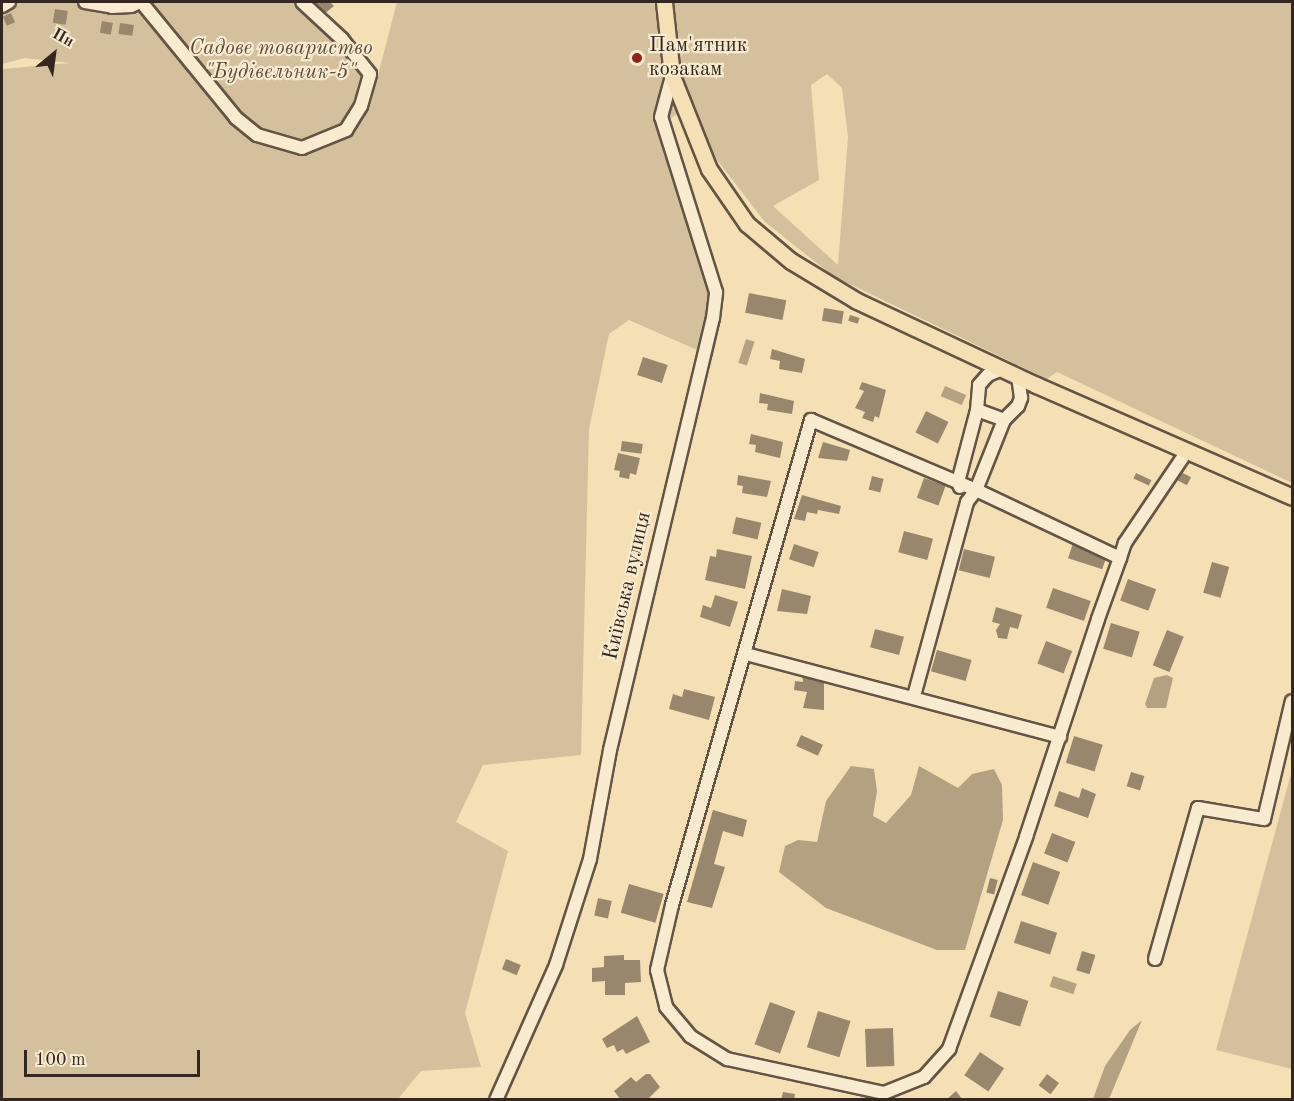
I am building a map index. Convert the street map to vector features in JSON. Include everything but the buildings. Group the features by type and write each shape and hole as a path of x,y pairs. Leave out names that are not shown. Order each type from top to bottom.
{"main road":[{"path":"664,2 672,76 709,169 747,224 791,261 857,301 1018,377 1293,497"}],"street":[{"path":"2,6 9,2"},
{"path":"85,2 112,7 141,2 236,118 257,135 302,148 345,130 362,106 370,74 342,39 302,2"},
{"name":"Київська вулиця","path":"496,1100 556,965 590,859 615,727 713,318 716,292 661,117 672,76"},
{"path":"967,502 958,482 977,410 979,385 988,375 1002,369"},
{"path":"914,696 967,502 976,490 1004,420 1021,398 1018,377"},
{"path":"977,410 1004,420"},
{"path":"1120,558 976,490 811,420 746,654 672,905 657,970 666,1007 690,1036 727,1059 776,1072 884,1093 924,1077 949,1049 1060,737 1120,558 1125,543 1187,451"},
{"path":"746,654 914,696 1060,737"},
{"path":"1155,959 1198,808 1264,819 1293,701"}],"green space":[{"name":"Садове товариство \"Будівельник-5\"","path":"2,2 309,2 368,74 371,102 397,2 1292,2 1292,483 1057,372 1047,379 833,276 765,222 714,156 686,108 660,126 722,312 713,357 629,320 609,334 589,429 581,755 483,765 456,822 508,851 465,1013 481,1067 421,1071 398,1099 2,1099 2,69 70,63 25,58 2,64","holes":["827,74 842,88 848,137 838,265 773,206 819,180 811,85"]},
{"path":"1292,770 1292,1069 1216,1050"}],"shaded area":[{"path":"746,339 755,342 747,366 738,363"},
{"path":"945,386 966,395 962,405 941,396"},
{"path":"1167,675 1173,678 1166,708 1147,708 1145,704 1154,678"},
{"path":"851,766 874,769 877,791 873,816 886,823 911,795 919,766 958,788 972,774 994,769 1002,785 1003,820 965,950 937,950 826,908 779,872 785,846 798,840 817,842 826,801"},
{"path":"1053,976 1077,984 1073,994 1050,986"},
{"path":"1142,1020 1109,1099 1093,1099 1105,1066 1130,1030"}],"place":[{"name":"Пам'ятник козакам","path":"637,58"}]}
